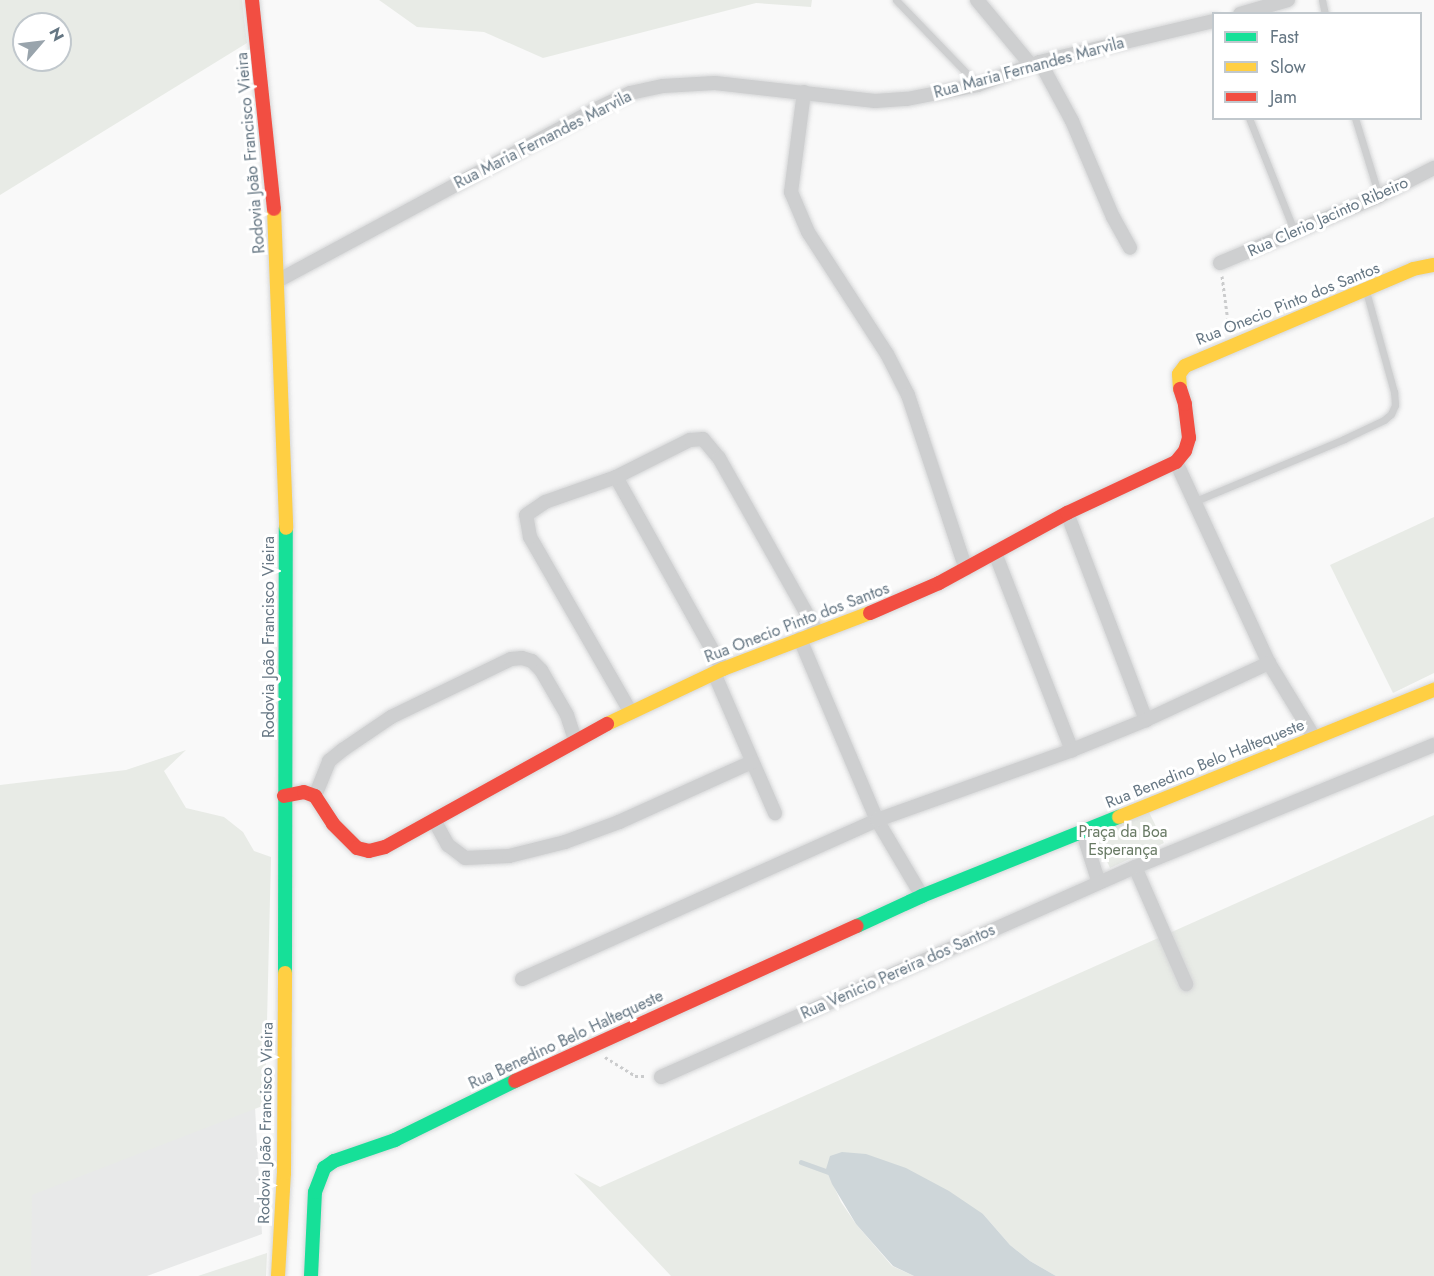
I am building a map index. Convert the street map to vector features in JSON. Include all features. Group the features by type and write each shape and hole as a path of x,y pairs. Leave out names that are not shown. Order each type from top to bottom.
{"street":[{"name":"Rodovia João Francisco Vieira","path":"252,0 266,106 279,280 286,528 284,1173 278,1276"},
{"path":"977,0 1035,64 1072,122 1113,217 1130,248"},
{"path":"1247,12 1288,0"},
{"name":"Rua Maria Fernandes Marvila","path":"279,280 596,109 630,93 663,86 715,83 875,101 907,99 978,85 1035,64 1212,24"},
{"path":"804,92 792,175 791,192 794,201 808,232 887,354 908,395 966,569"},
{"name":"Rua Clerio Jacinto Ribeiro","path":"1220,263 1379,196 1434,168"},
{"name":"Rua Onecio Pinto dos Santos","path":"315,796 346,839 357,848 369,851 385,847 630,711 718,671 888,606 966,569 1067,513 1176,462 1185,451 1189,438 1185,404 1178,384 1179,374 1185,366 1195,359 1366,291 1413,269 1434,265"},
{"path":"630,711 530,537 526,515 545,502 616,477 690,440 703,439 719,458 817,632"},
{"path":"1176,462 1269,663 1314,737"},
{"path":"616,477 718,671 752,762 776,813"},
{"path":"1067,513 1146,720"},
{"path":"995,553 1072,750"},
{"path":"800,639 877,820 922,896"},
{"path":"284,796 304,792 315,796 329,761 344,749 391,717 511,659 522,658 532,661 541,670 567,715 575,740"},
{"path":"522,979 877,820 1072,750 1146,720 1269,663"},
{"name":"Rua Benedino Belo Haltequeste","path":"311,1276 315,1192 324,1168 347,1156 395,1140 593,1045 922,896 1434,690"},
{"name":"Rua Venicio Pereira dos Santos","path":"661,1077 1135,867 1207,840 1434,745"},
{"path":"434,820 448,845 465,858 509,856 565,842 619,822 752,762"},
{"path":"1083,833 1099,883"},
{"path":"1135,867 1186,984"}],"lane":[{"path":"896,0 978,85"},
{"path":"1250,120 1295,233"},
{"path":"1356,120 1379,196"},
{"path":"1193,502 1344,439 1384,420 1391,414 1395,405 1394,392 1366,291"}],"path":[{"path":"1220,263 1232,346"},
{"path":"593,1045 609,1061 635,1076 661,1077"}],"shaded area":[{"path":"255,1107 262,1234 147,1276 28,1276 25,1190"},
{"path":"842,1152 866,1154 906,1168 949,1191 983,1214 1010,1245 1030,1261 1056,1276 914,1276 893,1266 856,1224 832,1184 826,1169 830,1156"}],"green space":[{"path":"0,0 242,0 247,43 0,195"},
{"path":"379,0 812,0 811,7 756,3 543,58 484,32 417,27"},
{"path":"1434,517 1434,673 1393,693 1330,565"},
{"path":"186,750 164,771 186,808 224,817 243,832 254,851 271,857 265,1105 32,1195 31,1276 0,1276 0,785 126,770"},
{"name":"Praça da Boa Esperança","path":"1148,810 1164,843 1110,868 1094,833"},
{"path":"1434,815 1434,1276 1056,1276 1030,1261 1010,1245 983,1214 826,1169 841,1202 856,1224 892,1266 914,1276 671,1276 574,1173 600,1187"},
{"path":"267,1253 266,1276 198,1276"}],"waterway":[{"path":"801,1162 832,1173"}],"traffic: fast":[{"path":"285,973 286,528"},
{"path":"857,926 922,896 1119,817"},
{"path":"311,1276 315,1192 324,1168 334,1161 395,1140 515,1081"}],"traffic: slow":[{"path":"274,209 286,528"},
{"path":"1180,389 1179,374 1185,366 1413,269 1434,265"},
{"path":"607,724 723,669 870,613"},
{"path":"1119,817 1434,690"},
{"path":"278,1276 284,1173 285,973"}],"traffic: jam":[{"path":"252,0 274,209"},
{"path":"870,613 939,583 1067,513 1176,462 1185,451 1189,438 1185,404 1180,389"},
{"path":"284,796 304,792 315,796 333,824 357,848 369,851 385,847 607,724"},
{"path":"515,1081 857,926"}]}
